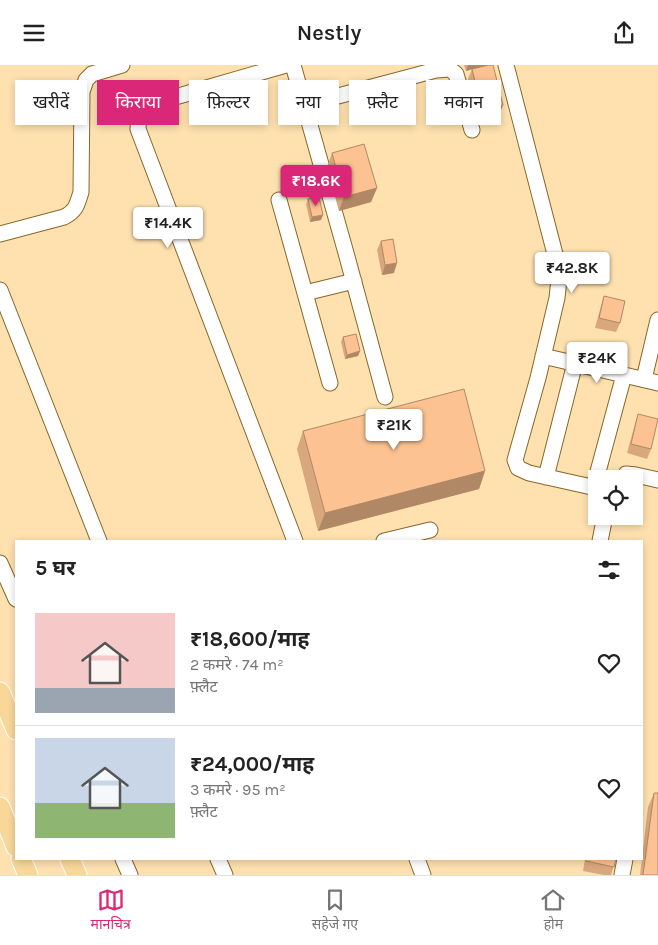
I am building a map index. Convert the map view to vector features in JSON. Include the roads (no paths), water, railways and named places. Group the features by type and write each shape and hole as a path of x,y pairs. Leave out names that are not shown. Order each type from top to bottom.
{"main road":[{"path":"0,692 15,728"},
{"path":"0,807 15,844"},
{"path":"21,860 28,875"},
{"path":"70,860 77,875"}],"street":[{"path":"0,234 73,213 81,192 82,92 86,80 92,74 122,65"},
{"path":"286,65 151,104 139,114 138,129 295,540"},
{"path":"293,65 297,80"},
{"path":"506,65 554,248 559,279 557,298 543,356 515,460 518,468 529,473 588,482"},
{"path":"339,96 436,70 450,69 456,74 472,131"},
{"path":"310,125 385,397"},
{"path":"279,200 330,383"},
{"path":"304,293 354,281"},
{"path":"0,290 98,540"},
{"path":"543,356 651,381 658,320"},
{"path":"546,477 575,363"},
{"path":"599,470 624,375"},
{"path":"643,477 658,480"},
{"path":"600,540 603,525"},
{"path":"388,540 430,530"},
{"path":"0,563 15,597"},
{"path":"123,860 130,875"},
{"path":"218,860 224,875"},
{"path":"417,860 423,875"},
{"path":"622,875 625,860"}]}
